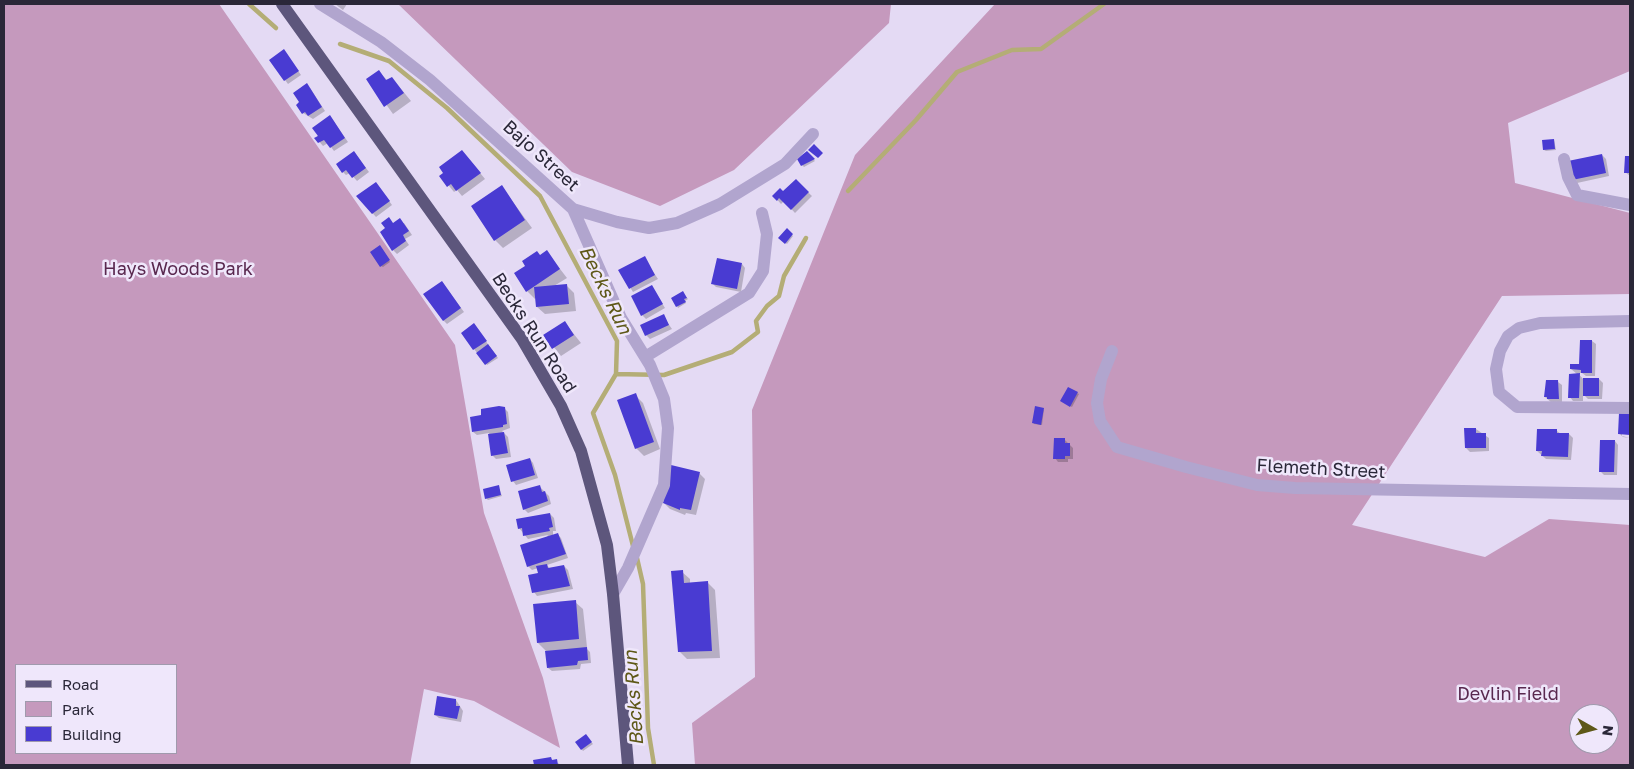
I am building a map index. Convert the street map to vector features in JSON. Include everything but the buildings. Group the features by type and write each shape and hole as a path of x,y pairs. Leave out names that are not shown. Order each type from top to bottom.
{"main road":[{"name":"Becks Run Road","path":"282,4 522,339 561,406 581,451 607,545 628,765"}],"street":[{"name":"Bajo Street","path":"320,4 381,42 430,80 573,209 621,318 648,361 658,384 664,399 668,428 664,485 628,568 613,594"},
{"path":"573,209 617,222 650,228 677,223 720,204 785,164 813,134"},
{"path":"1564,159 1568,177 1577,195 1630,205"},
{"path":"648,361 749,293 763,271 767,234 762,213"},
{"path":"1630,321 1540,323 1519,328 1508,336 1500,352 1496,369 1499,392 1517,407 1630,408"},
{"name":"Flemeth Street","path":"1112,351 1101,379 1097,402 1100,421 1117,447 1186,467 1257,485 1295,488 1630,494"}],"green space":[{"name":"Hays Woods Park","path":"4,4 219,4 455,345 484,513 543,678 560,748 474,701 424,689 410,765 4,765"},
{"path":"398,4 891,4 889,23 734,170 660,206 572,172"},
{"name":"Devlin Field","path":"995,4 1630,4 1630,71 1508,123 1515,183 1630,213 1630,294 1502,296 1352,525 1485,557 1549,519 1630,525 1630,765 695,765 692,723 755,677 752,410 855,155"}],"waterway":[{"name":"Becks Run","path":"249,4 276,28"},
{"path":"848,191 916,120 957,72 1012,50 1041,49 1104,4"},
{"name":"Becks Run","path":"340,44 389,61 447,108 540,196 617,341 616,374 593,413 615,475 633,546"},
{"path":"616,374 664,375 732,352 758,332 756,321 767,306 779,296 784,276 806,238"},
{"name":"Becks Run","path":"637,558 643,584 648,728 654,765"}]}
